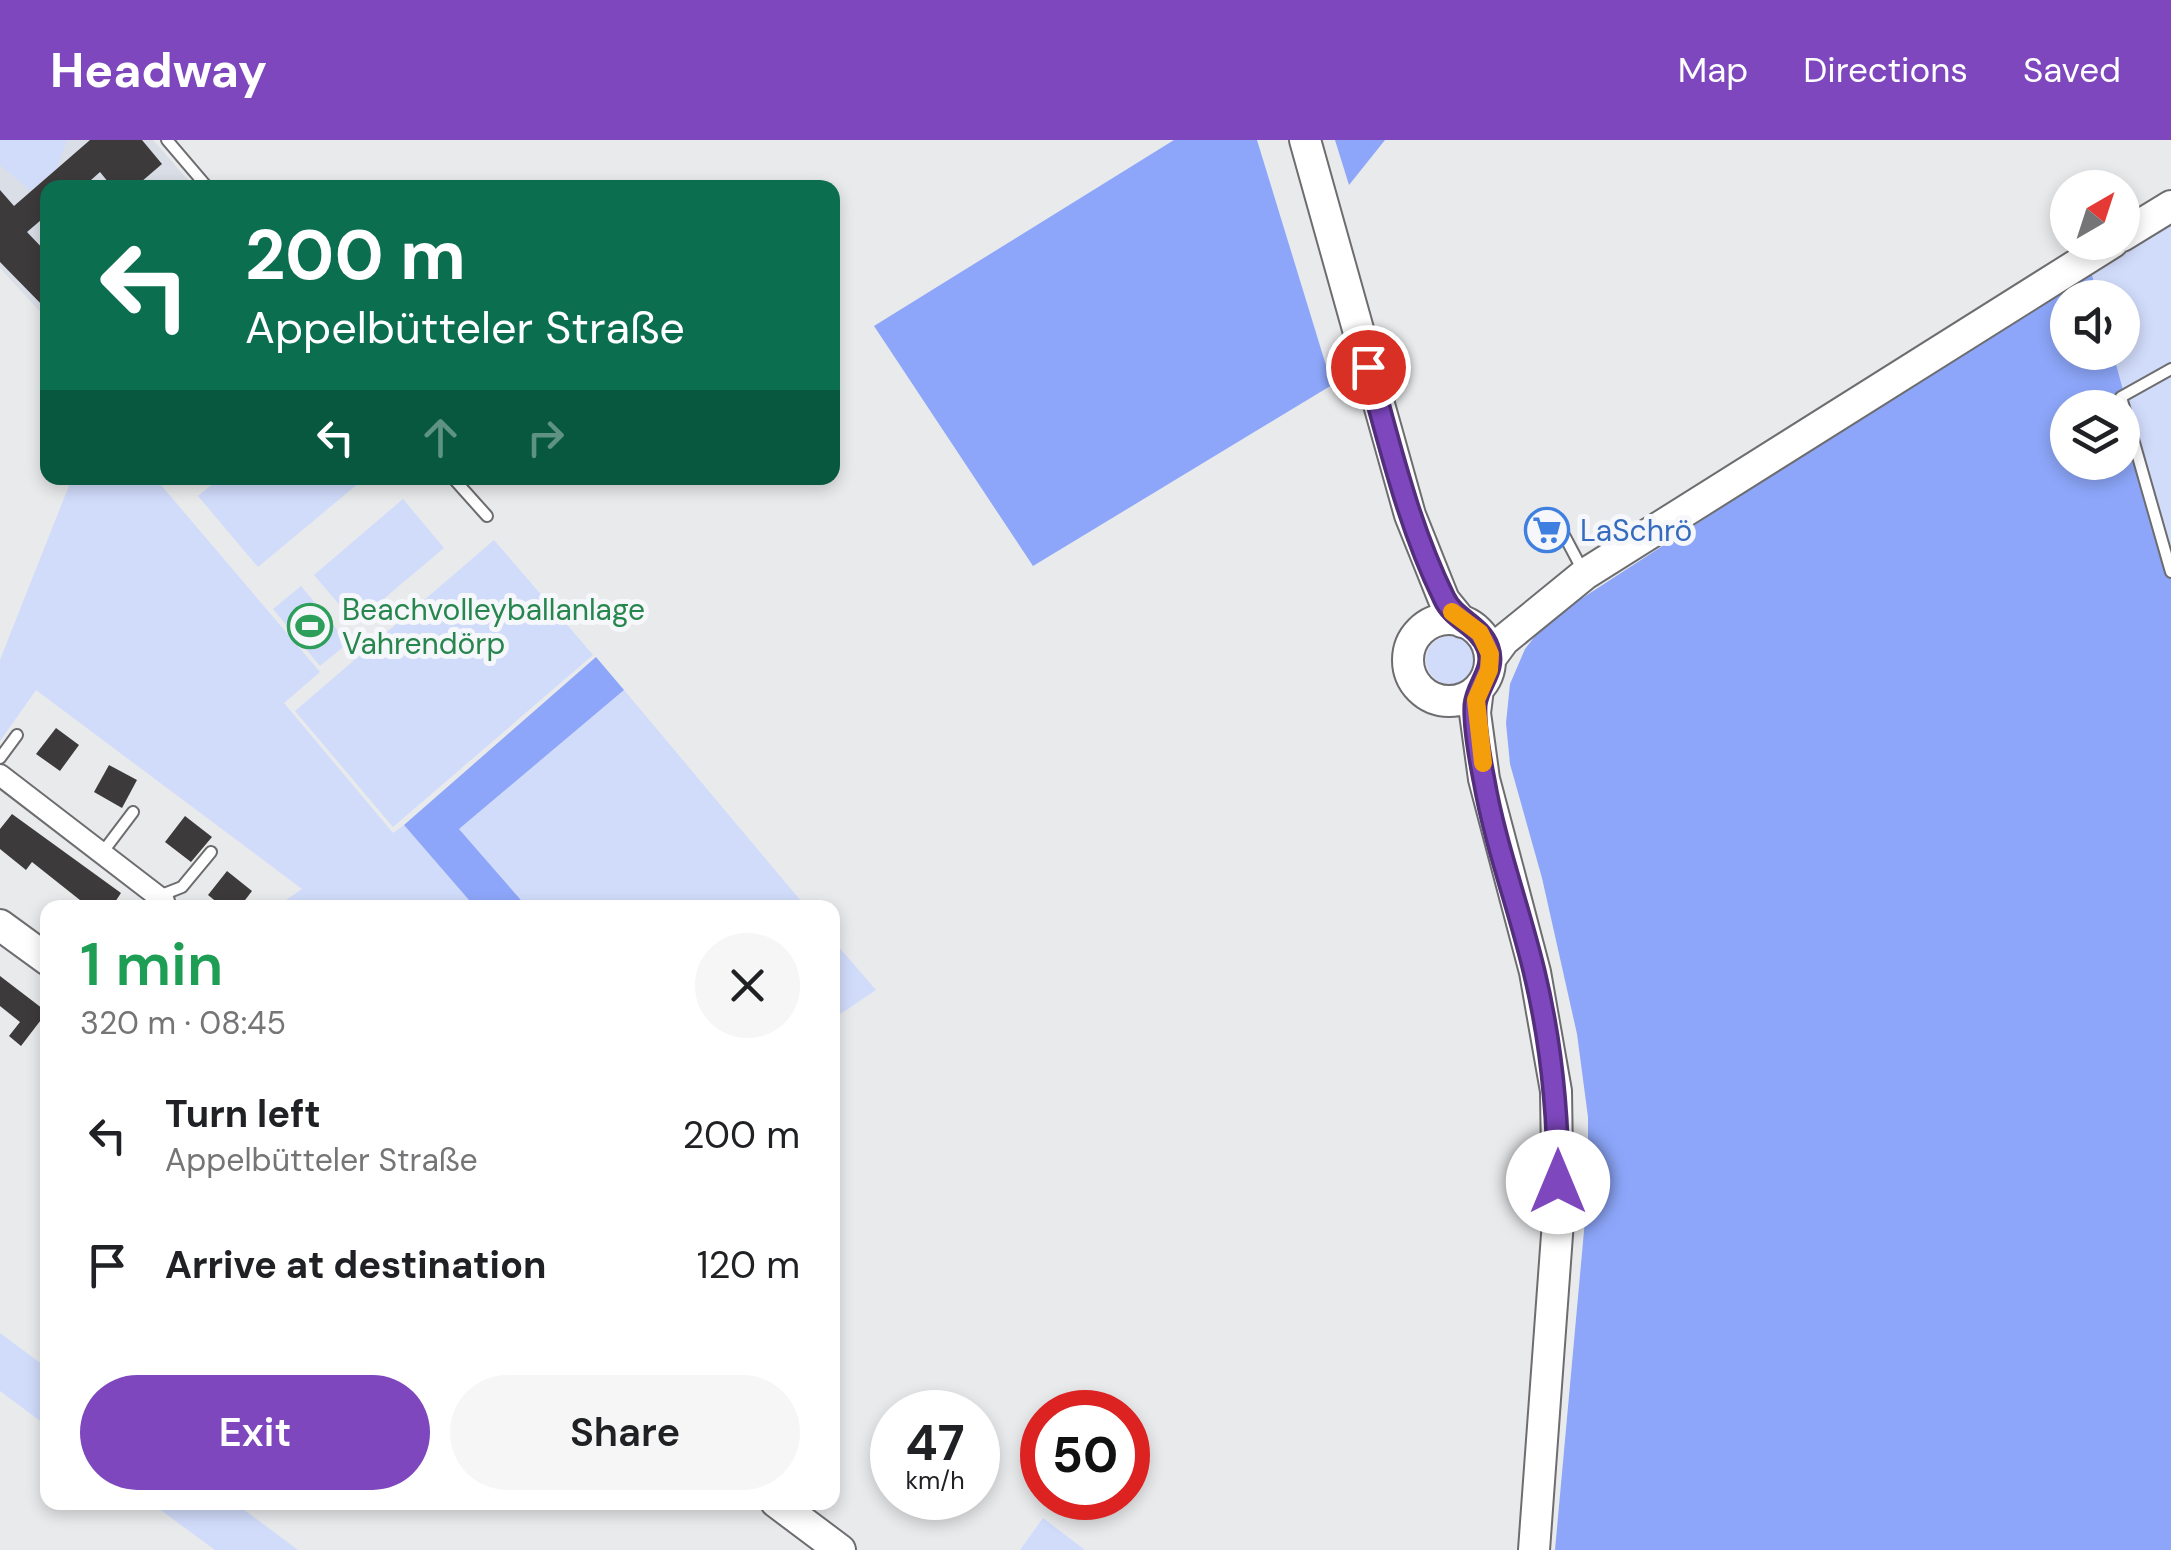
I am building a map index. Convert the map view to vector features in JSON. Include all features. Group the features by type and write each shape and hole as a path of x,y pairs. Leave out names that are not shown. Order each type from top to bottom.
{"main road":[{"path":"1305,140 1410,515 1444,600 1484,640 1490,658"},
{"path":"2140,225 2171,206"},
{"path":"1420,632 1438,621 1494,619 1585,574 2084,260"},
{"path":"1410,515 1424,608 1420,632 1408,656 1410,673 1419,687 1455,717 1484,780"},
{"path":"1438,699 1460,700 1478,689 1486,677 1490,658 1504,640 1585,574"},
{"path":"1478,689 1475,713 1484,780 1535,972 1556,1092 1557,1237 1534,1550"},
{"path":"0,924 40,954"},
{"path":"787,1510 840,1550"}],"street":[{"path":"0,775 162,899"}],"lane":[{"path":"167,140 201,180"},
{"path":"2171,368 2121,398 2171,572"},
{"path":"459,485 487,516"},
{"path":"1556,520 1585,574"},
{"path":"0,758 17,735"},
{"path":"102,853 133,812"},
{"path":"162,899 182,887 211,852"}],"shaded area":[{"path":"0,140 153,140 188,180 40,180 40,311 0,268"},
{"path":"0,140 67,140 57,168 31,191 0,165"},
{"path":"1174,140 1257,140 1332,385 1033,566 874,326"},
{"path":"1335,140 1385,140 1349,185"},
{"path":"2171,219 2171,567 2140,453 2140,390 2123,390 2118,370 2140,370 2140,280 2093,280 2090,268 2103,260 2140,260 2140,238"},
{"path":"2090,268 2093,280 2072,280"},
{"path":"2050,294 2050,370 2118,370 2123,390 2050,390 2050,480 2140,480 2140,453 2171,567 2171,1550 1555,1550 1588,1187 1588,1117 1577,1034 1542,878 1510,764 1506,723 1510,684 1525,649 1547,621"},
{"path":"69,485 161,485 320,672 284,703 393,833 404,825 469,900 286,900 302,889 36,690 0,741 0,660"},
{"path":"211,485 357,485 258,567 198,496"},
{"path":"403,499 444,548 355,623 314,575"},
{"path":"494,540 593,655 393,827 295,711"},
{"name":"Beachvolleyballanlage Vahrendörp","path":"301,586 348,643 320,666 273,609"},
{"path":"1450,636 1467,643 1474,660 1467,677 1450,684 1433,677 1426,660 1433,643"},
{"path":"596,657 624,690 459,829 521,900 469,900 404,825"},
{"path":"624,690 800,900 521,900 459,829"},
{"path":"840,948 876,990 840,1014"},
{"path":"0,1333 40,1363 40,1421 0,1391"},
{"path":"161,1510 244,1510 298,1550 215,1550"},
{"path":"1042,1520 1046,1520 1085,1550 1020,1550"}],"building":[{"path":"90,140 142,140 162,164 143,180 106,180 100,172 91,180 44,180"},
{"path":"40,183 40,221 27,232 40,246 40,303 0,262 0,190 14,206"},
{"path":"56,728 79,745 60,771 36,754"},
{"path":"109,765 137,780 122,808 94,792"},
{"path":"12,814 121,893 116,900 80,900 32,862 26,870 0,849 0,829"},
{"path":"185,816 212,837 191,862 165,842"},
{"path":"227,871 252,891 245,900 214,900 208,895"},
{"path":"0,976 40,1007 40,1021 21,1046 9,1036 20,1022 0,1006"}],"slow traffic":[{"path":"1452,612 1480,633 1490,654 1489,670 1476,700 1483,763"}],"place":[{"name":"LaSchrö","path":"1547,530"},
{"name":"Beachvolleyballanlage Vahrendörp","path":"310,626"}],"route":[{"path":"1368,367 1410,515 1440,589 1452,611 1480,633 1489,651 1490,666 1476,700 1484,780 1549,1038 1556,1092 1558,1182"}]}
